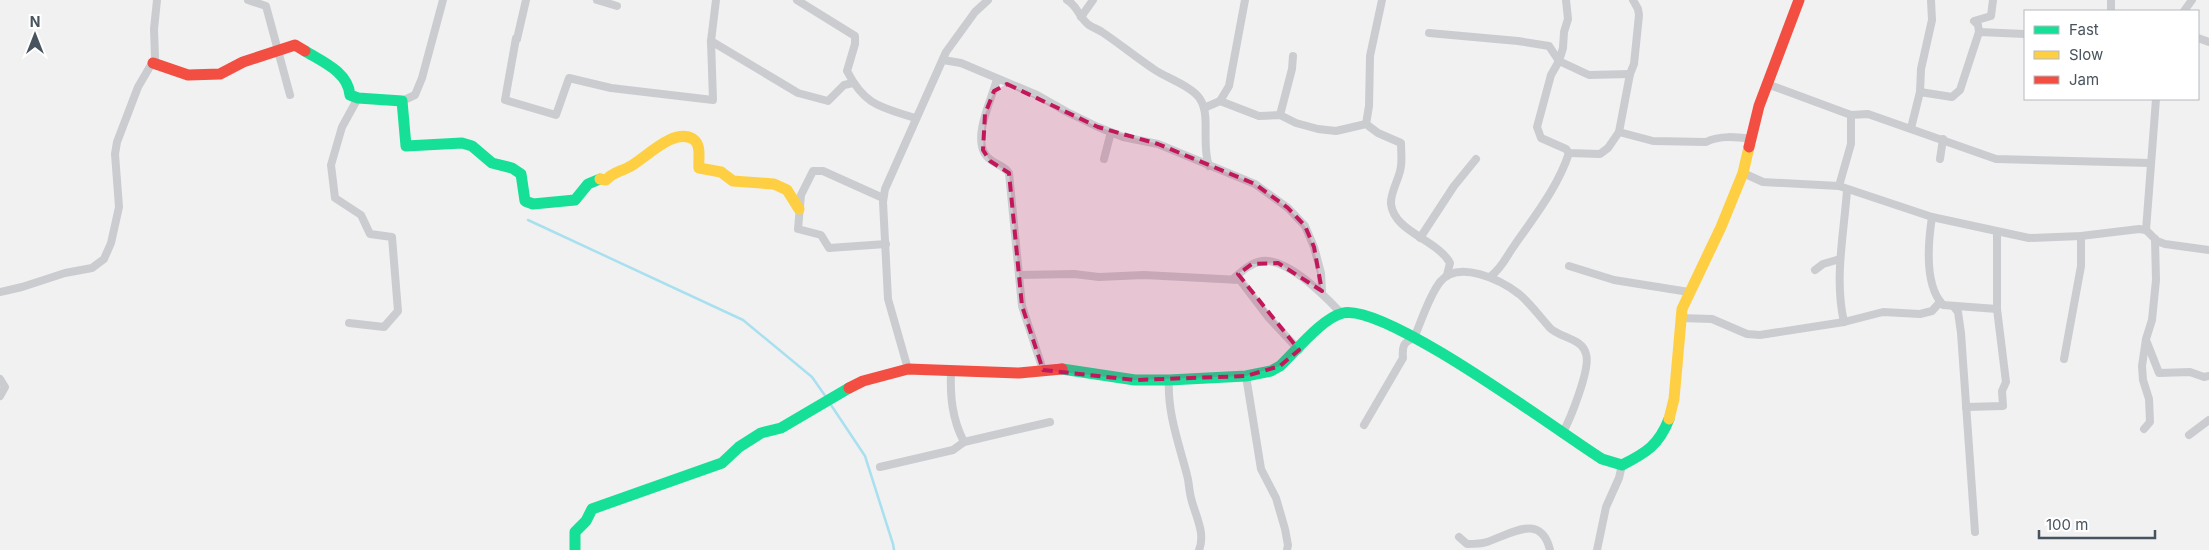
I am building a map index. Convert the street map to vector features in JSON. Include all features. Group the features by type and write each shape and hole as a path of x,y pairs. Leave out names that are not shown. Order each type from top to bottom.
{"street":[{"path":"0,292 64,273 92,268 104,260 111,243 119,207 115,154 138,87 155,58 154,29 157,0"},
{"path":"248,0 266,6 290,95"},
{"path":"153,63 188,75 220,74 243,62 296,45 338,72 349,84 350,95 358,98 402,101 415,95 422,78 443,0"},
{"path":"526,0 518,39 516,38 505,100 556,115 569,78 611,88 713,100 711,41 716,0"},
{"path":"597,0 618,6"},
{"path":"798,0 855,36 855,44 847,71 854,83 873,104 915,118"},
{"path":"908,369 888,299 883,198 915,118 944,60 946,52 960,29 988,0"},
{"path":"1067,0 1074,4 1081,17 1090,26 1104,33 1136,58 1200,98 1204,108 1204,154 1209,166"},
{"path":"1081,17 1093,0"},
{"path":"1204,108 1220,101 1230,86 1245,0"},
{"path":"1366,124 1369,106 1370,56 1382,0"},
{"path":"1566,0 1568,19 1564,32 1563,48 1559,61 1550,75 1537,126 1541,138 1566,148 1569,153"},
{"path":"1569,153 1600,154 1608,148 1619,132 1630,74 1634,64 1639,15 1638,9 1632,0"},
{"path":"575,550 574,532 586,520 592,509 722,463 739,446 761,433 781,428 810,412 839,392 863,381 908,369 1019,373 1044,370 1080,371 1136,380 1246,376 1271,371 1280,366 1299,350 1331,317 1341,313 1352,312 1369,317 1414,338 1472,371 1562,434 1602,459 1622,465 1645,454 1655,444 1668,421 1674,399 1680,318 1689,292 1721,227 1743,173 1759,106 1799,0"},
{"path":"1911,128 1920,92 1921,69 1932,20 1931,0"},
{"path":"1920,92 1952,96 1960,90 1979,32 1978,25 1974,21 1990,16 1994,0"},
{"path":"1979,32 2024,34"},
{"path":"1429,33 1518,40 1549,46 1559,61 1589,75 1630,74"},
{"path":"711,41 798,93 811,98 828,100 844,85 854,83"},
{"path":"1280,115 1293,56"},
{"path":"944,60 961,63 1037,95 1067,112 1123,137 1158,144 1255,184 1288,208 1305,226 1317,256 1321,273 1322,291"},
{"path":"997,79 985,114 983,150 990,160 1006,168 1009,173 1022,306 1044,370"},
{"path":"994,91 1008,84"},
{"path":"1767,84 1851,114 1868,114 1911,128 1996,159 2151,163"},
{"path":"349,323 384,327 398,311 392,238 370,234 361,215 335,198 331,165 342,126 358,98"},
{"path":"2156,100 2146,230 2155,239 2165,244 2209,250"},
{"path":"402,101 406,146 462,143 472,146 492,163 512,168 521,174 525,201 533,204 575,200 589,182 596,178 606,180 618,169 627,168 668,140 685,137 692,138 698,144 699,168 721,172 733,181 774,184 787,190 799,209"},
{"path":"1220,101 1259,116 1280,115 1296,123 1318,129 1336,131 1366,124"},
{"path":"1839,186 1851,144 1851,114"},
{"path":"1364,425 1383,389 1403,358 1402,347 1406,341 1414,338 1439,283 1447,275 1450,263 1442,252 1420,238 1396,217 1390,200 1401,166 1401,143 1378,133 1366,124"},
{"path":"1104,159 1111,132"},
{"path":"1619,132 1654,141 1706,142 1713,138 1730,136 1752,139"},
{"path":"1940,159 1944,139"},
{"path":"1491,276 1500,270 1541,206 1565,165 1569,153"},
{"path":"1420,238 1454,186 1476,159"},
{"path":"883,198 817,170 813,171 801,195 798,229 821,235 828,248 886,244"},
{"path":"1743,173 1763,182 1839,186 1932,217 2028,238 2081,236 2146,230"},
{"path":"1844,322 1840,301 1840,259 1847,190"},
{"path":"1932,217 1928,246 1930,268 1937,299 1944,305 1954,307 1997,308"},
{"path":"1966,407 2003,406 2002,391 2006,382 1997,308 1997,232"},
{"path":"2064,359 2081,266 2081,236"},
{"path":"2144,428 2150,422 2149,399 2143,380 2142,366 2146,338 2152,320 2156,280 2155,239"},
{"path":"1815,270 1823,264 1840,259"},
{"path":"1233,279 1252,264 1263,261 1278,263 1322,291 1341,313"},
{"path":"1569,266 1614,280 1689,292"},
{"path":"1447,275 1467,272 1480,276 1491,276 1519,294 1555,332 1577,342 1586,354 1587,361 1572,416 1562,434"},
{"path":"1019,275 1074,274 1099,277 1144,276 1233,279 1244,282 1269,318 1299,350"},
{"path":"1680,318 1712,319 1748,334 1760,335 1844,322 1884,312 1920,314 1932,311 1940,302"},
{"path":"1954,307 1958,312 1961,333 1976,532"},
{"path":"2146,338 2159,373 2190,372 2209,376"},
{"path":"951,371 951,406 955,423 964,442"},
{"path":"1246,376 1251,415 1262,470 1276,498 1285,530 1287,550"},
{"path":"0,379 5,387 0,396"},
{"path":"1169,380 1168,397 1188,478 1190,496 1203,538 1199,550"},
{"path":"2190,435 2209,420"},
{"path":"880,467 954,450 964,442 1050,422"},
{"path":"1597,550 1606,507 1619,478 1622,465"},
{"path":"1459,537 1467,544 1485,543 1512,532 1532,528 1542,532 1550,550"}],"highlighted area":[{"path":"1007,84 1098,127 1158,144 1255,184 1288,208 1305,226 1314,247 1322,291 1278,263 1252,264 1238,274 1299,350 1280,366 1246,376 1169,380 1135,380 1043,370 1022,306 1009,173 990,161 983,150 985,114 994,91"}],"waterway":[{"path":"528,220 743,320 812,377 826,397"},
{"path":"829,402 865,456 894,550"}],"traffic: fast":[{"path":"305,51 340,74 345,80 350,95 358,98 402,101 406,146 462,143 472,146 492,163 512,168 521,174 525,201 533,204 575,200 588,184 600,179"},
{"path":"1062,369 1135,380 1246,376 1271,371 1280,366 1318,328 1335,316 1343,313 1365,315 1396,328 1433,348 1512,398 1602,459 1622,465 1645,452 1656,442 1669,419"},
{"path":"575,550 575,532 586,521 592,509 722,463 739,447 761,433 781,428 849,388"}],"traffic: slow":[{"path":"600,179 606,180 626,169 668,140 685,136 693,139 698,145 699,168 721,172 733,181 774,184 787,190 799,209"},
{"path":"1669,419 1674,399 1682,309 1721,227 1743,173 1749,147"}],"traffic: jam":[{"path":"1749,147 1759,106 1799,0"},
{"path":"153,63 188,75 220,74 243,62 295,45 305,51"},
{"path":"849,388 863,381 908,369 1019,373 1062,369"}]}
